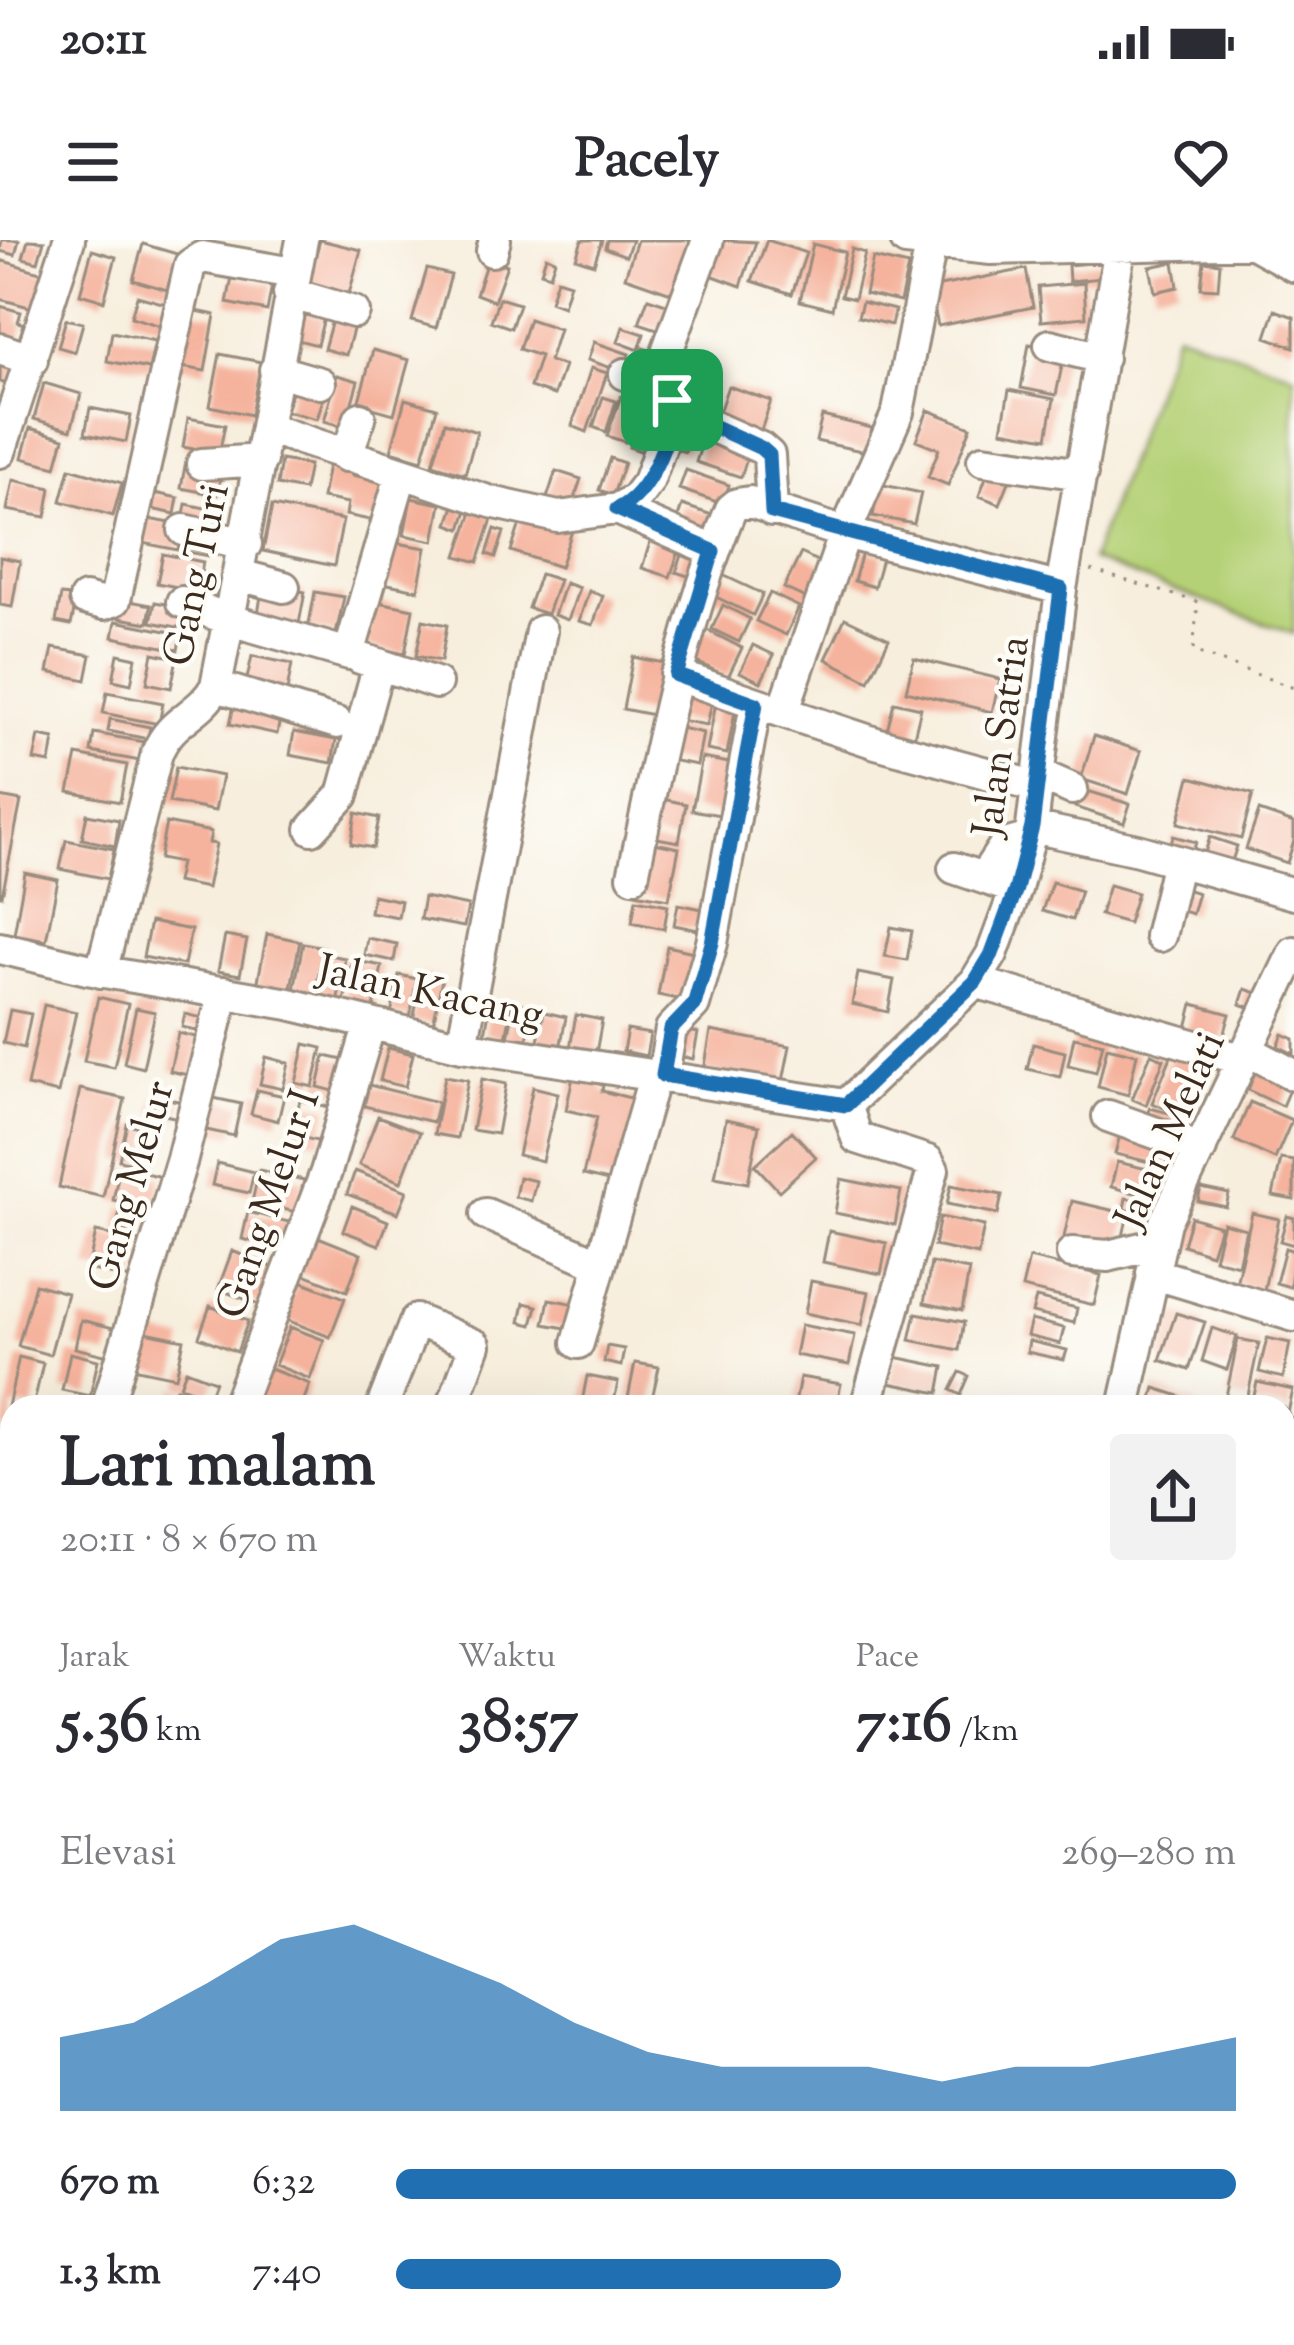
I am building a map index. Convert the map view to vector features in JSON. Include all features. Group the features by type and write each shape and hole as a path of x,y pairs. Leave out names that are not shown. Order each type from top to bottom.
{"street":[{"path":"0,452 69,240"},
{"name":"Gang Turi","path":"101,972 157,753 174,723 200,706 216,686 302,240"},
{"path":"266,428 401,476 559,517 617,509 635,499 648,482 669,423 668,349 709,240"},
{"path":"578,1343 671,1029 694,1005 770,708 898,412 918,243 991,249 1294,241"},
{"path":"1230,242 1294,266"},
{"name":"Jalan Satria","path":"846,1105 975,982 992,954 1016,889 1031,832 1064,576 1120,247"},
{"path":"85,599 104,604 115,600 193,261 207,258 291,283 354,312"},
{"path":"1050,345 1102,358"},
{"path":"0,349 32,359"},
{"path":"275,370 320,383"},
{"path":"625,374 671,393 691,416 769,455 772,512"},
{"path":"346,456 360,418"},
{"path":"202,464 261,460"},
{"path":"983,460 1082,474"},
{"path":"349,653 401,476"},
{"path":"633,876 676,675 713,551 736,504 750,502 845,533 1064,576"},
{"path":"617,509 713,551"},
{"path":"184,530 284,587"},
{"path":"182,602 436,682"},
{"path":"462,1046 541,631"},
{"path":"312,829 343,794 379,664"},
{"path":"676,675 876,743 1072,789"},
{"path":"216,686 337,723"},
{"path":"984,877 1005,845 1031,832 1178,861 1294,894"},
{"path":"1160,936 1178,861"},
{"path":"954,868 1016,889"},
{"name":"Jalan Kacang","path":"0,948 462,1046 846,1105"},
{"name":"Jalan Melati","path":"1294,952 1174,1201 1155,1258 1294,1316"},
{"path":"975,982 1247,1056 1294,1075"},
{"name":"Gang Melur","path":"111,1395 182,1159 224,992"},
{"name":"Gang Melur I","path":"242,1395 326,1172 370,1024"},
{"path":"846,1105 857,1138 930,1173 869,1395"},
{"path":"1108,1116 1201,1149"},
{"path":"486,1214 600,1264"},
{"path":"1072,1253 1155,1258 1126,1395"},
{"path":"387,1395 416,1320 475,1345 456,1395"}],"path":[{"path":"1064,576 1198,602 1192,651 1294,688"}],"green space":[{"path":"1176,332 1294,374 1294,634 1091,560"}],"building":[{"path":"2,240 19,240 15,255 0,251"},
{"path":"28,240 44,241 38,262 23,258"},
{"path":"320,240 361,250 346,305 305,293"},
{"path":"582,240 602,240 594,264 576,258"},
{"path":"607,240 632,240 626,256 605,248"},
{"path":"637,240 699,240 680,296 625,277"},
{"path":"720,240 756,242 741,286 708,274"},
{"path":"767,240 806,253 792,294 752,281"},
{"path":"143,244 177,254 167,290 133,280"},
{"path":"813,244 845,252 832,309 800,301"},
{"path":"852,249 865,253 854,299 841,296"},
{"path":"92,250 116,257 104,301 80,294"},
{"path":"546,256 555,260 550,275 541,272"},
{"path":"488,258 507,265 494,301 476,294"},
{"path":"873,258 908,266 900,302 865,294"},
{"path":"0,260 50,275 40,310 0,299"},
{"path":"1204,261 1220,263 1218,289 1201,288"},
{"path":"1102,262 1103,278 1069,281 1068,265"},
{"path":"1174,262 1178,287 1155,292 1150,267"},
{"path":"427,269 451,275 436,328 412,321"},
{"path":"1026,269 1033,307 938,326 930,288"},
{"path":"232,277 272,285 267,311 227,303"},
{"path":"557,279 570,283 563,306 550,301"},
{"path":"1084,283 1086,317 1041,321 1038,287"},
{"path":"137,296 170,305 164,327 131,317"},
{"path":"499,298 519,304 511,328 491,321"},
{"path":"648,298 675,307 666,332 639,323"},
{"path":"862,302 895,310 891,325 858,317"},
{"path":"0,306 21,312 18,322 24,324 18,343 0,338"},
{"path":"187,309 215,315 205,371 176,366"},
{"path":"335,309 357,315 346,355 324,349"},
{"path":"1275,310 1294,317 1294,347 1266,337"},
{"path":"302,311 324,318 317,345 294,339"},
{"path":"66,319 83,323 75,352 58,347"},
{"path":"529,319 559,329 549,361 564,366 554,395 530,387 540,356 519,349"},
{"path":"623,327 644,334 639,350 618,342"},
{"path":"112,332 155,341 149,369 107,361"},
{"path":"594,342 629,354 623,372 588,360"},
{"path":"1029,344 1065,351 1056,395 1021,388"},
{"path":"643,348 659,353 652,374 637,368"},
{"path":"373,350 409,360 394,414 358,404"},
{"path":"689,353 705,358 697,381 681,375"},
{"path":"220,354 261,362 251,415 210,406"},
{"path":"0,355 17,360 10,385 0,382"},
{"path":"591,368 607,373 587,432 572,426"},
{"path":"337,375 358,381 345,427 324,421"},
{"path":"686,380 709,388 702,407 680,399"},
{"path":"44,383 81,394 71,430 34,419"},
{"path":"294,384 325,393 317,419 286,411"},
{"path":"728,386 771,401 758,439 715,424"},
{"path":"1009,390 1054,399 1047,438 1002,430"},
{"path":"621,396 639,402 625,442 607,436"},
{"path":"603,397 616,401 606,432 593,427"},
{"path":"405,399 437,408 422,460 391,451"},
{"path":"645,400 668,407 652,455 629,447"},
{"path":"90,408 131,416 126,442 85,434"},
{"path":"928,410 971,427 948,485 928,477 939,449 916,440"},
{"path":"822,416 872,428 866,452 816,441"},
{"path":"680,417 695,422 685,452 669,447"},
{"path":"188,418 225,425 219,454 183,447"},
{"path":"445,422 477,432 465,474 433,464"},
{"path":"30,428 64,438 56,467 22,458"},
{"path":"705,434 750,449 741,477 696,462"},
{"path":"610,458 624,463 613,495 599,490"},
{"path":"281,460 309,465 304,490 277,485"},
{"path":"991,464 1013,472 1000,504 979,496"},
{"path":"328,465 387,482 379,522 346,515 348,503 322,498"},
{"path":"185,466 221,473 217,495 181,488"},
{"path":"70,468 122,483 113,516 61,501"},
{"path":"686,470 729,485 723,504 679,489"},
{"path":"556,471 581,479 572,506 547,498"},
{"path":"13,480 51,488 46,517 7,510"},
{"path":"879,484 921,493 914,524 873,516"},
{"path":"145,491 178,498 175,514 142,507"},
{"path":"411,498 441,504 434,541 404,535"},
{"path":"186,504 219,511 215,532 182,525"},
{"path":"682,505 718,517 710,543 674,530"},
{"path":"272,506 343,520 334,566 263,551"},
{"path":"454,506 467,510 461,529 448,524"},
{"path":"473,509 493,516 478,562 457,556"},
{"path":"523,515 572,531 560,567 511,551"},
{"path":"148,519 182,525 178,550 143,543"},
{"path":"495,529 504,532 496,557 487,554"},
{"path":"186,535 212,540 209,556 183,551"},
{"path":"652,536 681,546 670,577 642,568"},
{"path":"391,542 426,548 418,590 383,583"},
{"path":"685,547 709,555 700,580 676,572"},
{"path":"863,549 883,555 874,587 854,581"},
{"path":"801,553 829,567 812,601 784,588"},
{"path":"163,554 203,562 198,591 157,583"},
{"path":"0,557 20,561 12,607 0,605"},
{"path":"714,571 763,594 753,615 704,591"},
{"path":"540,574 559,580 547,614 528,608"},
{"path":"565,583 579,588 568,620 554,615"},
{"path":"263,584 305,592 298,629 257,620"},
{"path":"589,591 603,596 593,625 579,621"},
{"path":"315,592 344,597 336,634 308,629"},
{"path":"770,593 799,607 786,635 756,621"},
{"path":"61,595 77,597 71,625 56,622"},
{"path":"124,600 151,605 148,623 120,618"},
{"path":"374,601 413,609 405,654 366,646"},
{"path":"155,602 191,609 187,629 151,622"},
{"path":"723,605 750,619 739,642 712,629"},
{"path":"845,618 889,639 869,681 826,659"},
{"path":"423,620 447,625 441,661 416,656"},
{"path":"116,621 181,634 178,650 113,637"},
{"path":"703,628 742,648 728,677 689,658"},
{"path":"753,645 774,655 761,682 740,672"},
{"path":"53,648 91,655 86,680 48,672"},
{"path":"153,653 177,658 171,688 147,683"},
{"path":"118,654 136,658 131,684 113,680"},
{"path":"252,656 292,664 286,696 245,688"},
{"path":"633,657 668,664 658,716 623,709"},
{"path":"914,658 1000,679 992,712 906,691"},
{"path":"680,690 713,697 707,725 674,719"},
{"path":"107,692 163,703 159,724 103,713"},
{"path":"894,702 921,708 911,749 884,743"},
{"path":"234,705 281,714 277,734 230,724"},
{"path":"715,707 735,711 727,754 707,750"},
{"path":"110,719 150,727 148,739 108,731"},
{"path":"671,726 703,733 697,765 665,759"},
{"path":"294,732 336,740 332,763 290,755"},
{"path":"94,733 144,742 140,761 91,752"},
{"path":"39,736 54,739 50,763 34,760"},
{"path":"1094,736 1141,751 1128,794 1081,779"},
{"path":"77,755 127,765 120,802 69,792"},
{"path":"702,758 729,763 720,815 692,810"},
{"path":"176,767 222,776 215,811 169,802"},
{"path":"1190,777 1253,794 1241,839 1178,823"},
{"path":"1081,789 1130,804 1124,823 1075,807"},
{"path":"0,797 21,801 2,896 0,896"},
{"path":"653,797 686,804 679,842 646,836"},
{"path":"1259,811 1294,823 1287,863 1246,849"},
{"path":"356,813 379,818 373,848 351,844"},
{"path":"87,814 119,820 115,846 82,839"},
{"path":"166,823 211,832 209,843 216,844 207,888 176,882 180,863 159,859"},
{"path":"1173,836 1196,842 1193,853 1170,847"},
{"path":"1210,837 1237,846 1230,867 1203,859"},
{"path":"66,840 114,849 108,879 60,869"},
{"path":"645,841 679,848 669,899 635,893"},
{"path":"25,873 58,880 46,940 14,934"},
{"path":"1052,882 1081,891 1072,920 1042,911"},
{"path":"1109,885 1137,893 1128,923 1100,915"},
{"path":"1179,887 1198,893 1192,914 1172,908"},
{"path":"373,895 401,901 398,917 370,912"},
{"path":"424,897 468,906 464,927 420,919"},
{"path":"636,899 668,905 664,929 632,922"},
{"path":"678,904 707,910 703,931 674,925"},
{"path":"150,922 191,930 184,965 143,957"},
{"path":"891,927 912,931 907,960 885,956"},
{"path":"267,934 300,941 289,998 256,991"},
{"path":"225,936 247,940 240,975 218,971"},
{"path":"367,938 397,944 394,961 364,955"},
{"path":"303,943 324,947 314,999 293,995"},
{"path":"667,946 702,954 693,1002 658,995"},
{"path":"328,955 345,958 337,1004 319,1001"},
{"path":"352,960 382,966 373,1013 343,1007"},
{"path":"858,973 894,980 888,1012 852,1004"},
{"path":"399,975 417,979 410,1018 391,1014"},
{"path":"422,975 442,979 433,1025 413,1021"},
{"path":"1245,989 1266,996 1261,1011 1240,1004"},
{"path":"98,997 128,1004 114,1067 84,1061"},
{"path":"491,1002 512,1006 506,1038 485,1033"},
{"path":"515,1003 533,1006 526,1046 507,1042"},
{"path":"1193,1004 1230,1014 1220,1050 1184,1040"},
{"path":"44,1005 76,1012 58,1093 27,1086"},
{"path":"136,1008 155,1012 143,1068 124,1063"},
{"path":"10,1010 31,1014 24,1048 3,1043"},
{"path":"544,1012 566,1017 560,1049 537,1045"},
{"path":"185,1014 206,1019 204,1032 182,1027"},
{"path":"576,1015 602,1020 596,1053 570,1048"},
{"path":"677,1029 698,1033 693,1059 673,1055"},
{"path":"627,1030 650,1034 646,1056 623,1051"},
{"path":"711,1031 790,1046 782,1086 704,1071"},
{"path":"178,1033 200,1038 192,1076 170,1071"},
{"path":"1283,1034 1294,1039 1294,1054 1278,1046"},
{"path":"1074,1037 1103,1043 1096,1072 1068,1065"},
{"path":"305,1044 322,1048 313,1087 296,1083"},
{"path":"1033,1044 1065,1052 1060,1077 1027,1069"},
{"path":"1107,1047 1137,1054 1128,1095 1098,1087"},
{"path":"1175,1047 1210,1062 1187,1117 1152,1103"},
{"path":"388,1048 413,1054 405,1087 380,1081"},
{"path":"1151,1054 1164,1059 1146,1105 1132,1099"},
{"path":"325,1056 352,1062 345,1094 318,1087"},
{"path":"266,1057 289,1063 283,1089 260,1084"},
{"path":"1256,1070 1291,1085 1282,1106 1248,1090"},
{"path":"445,1076 468,1080 457,1138 434,1134"},
{"path":"573,1077 603,1085 602,1091 639,1100 620,1184 583,1175 597,1117 566,1110"},
{"path":"482,1079 506,1084 497,1134 472,1130"},
{"path":"369,1085 438,1102 433,1122 364,1106"},
{"path":"533,1087 558,1093 542,1161 518,1155"},
{"path":"80,1089 125,1099 103,1197 59,1187"},
{"path":"257,1090 284,1096 278,1121 251,1114"},
{"path":"155,1096 182,1102 178,1118 152,1112"},
{"path":"209,1097 241,1104 234,1136 202,1129"},
{"path":"300,1100 329,1107 321,1142 292,1135"},
{"path":"1250,1102 1292,1120 1275,1159 1234,1140"},
{"path":"1150,1108 1177,1115 1173,1134 1146,1128"},
{"path":"378,1116 420,1132 401,1182 359,1165"},
{"path":"726,1119 759,1126 748,1183 715,1177"},
{"path":"127,1124 152,1130 144,1166 119,1160"},
{"path":"792,1131 816,1157 779,1191 755,1165"},
{"path":"1120,1135 1171,1147 1166,1166 1115,1154"},
{"path":"1281,1159 1294,1161 1294,1200 1273,1196"},
{"path":"1117,1162 1156,1171 1150,1197 1111,1187"},
{"path":"217,1163 254,1172 249,1193 212,1185"},
{"path":"120,1167 162,1177 154,1209 113,1200"},
{"path":"259,1170 304,1180 296,1212 252,1202"},
{"path":"355,1171 407,1191 398,1213 347,1194"},
{"path":"519,1177 536,1181 531,1201 515,1197"},
{"path":"841,1179 901,1191 895,1225 835,1213"},
{"path":"951,1185 1002,1195 998,1214 947,1204"},
{"path":"1201,1188 1229,1194 1226,1207 1198,1201"},
{"path":"1126,1198 1153,1204 1151,1215 1124,1209"},
{"path":"1072,1201 1128,1214 1120,1250 1064,1237"},
{"path":"352,1206 388,1221 379,1245 343,1231"},
{"path":"121,1207 139,1211 135,1232 116,1228"},
{"path":"248,1212 293,1223 287,1249 242,1239"},
{"path":"1252,1213 1279,1219 1264,1290 1236,1284"},
{"path":"1287,1216 1294,1218 1294,1245 1280,1241"},
{"path":"940,1217 984,1226 978,1255 934,1246"},
{"path":"1191,1217 1220,1226 1211,1254 1183,1245"},
{"path":"1223,1223 1246,1229 1238,1265 1214,1259"},
{"path":"829,1231 887,1243 881,1274 823,1262"},
{"path":"96,1232 143,1242 135,1280 88,1269"},
{"path":"313,1235 361,1254 347,1291 299,1272"},
{"path":"1285,1248 1294,1251 1290,1287 1276,1283"},
{"path":"232,1251 280,1270 266,1307 218,1289"},
{"path":"1029,1258 1101,1275 1094,1305 1022,1288"},
{"path":"931,1263 969,1270 962,1311 924,1303"},
{"path":"298,1280 345,1298 330,1337 284,1319"},
{"path":"811,1281 869,1292 862,1325 805,1313"},
{"path":"35,1284 67,1293 50,1355 18,1346"},
{"path":"1036,1298 1077,1308 1074,1323 1032,1313"},
{"path":"549,1299 575,1304 571,1329 544,1324"},
{"path":"524,1303 537,1306 532,1325 520,1322"},
{"path":"210,1306 248,1321 237,1352 199,1337"},
{"path":"916,1313 964,1322 959,1350 910,1340"},
{"path":"1176,1313 1205,1322 1189,1370 1160,1360"},
{"path":"81,1320 114,1328 108,1356 75,1348"},
{"path":"1031,1320 1064,1328 1060,1344 1027,1336"},
{"path":"801,1325 855,1335 849,1365 795,1355"},
{"path":"290,1327 324,1340 310,1379 275,1365"},
{"path":"1212,1328 1237,1336 1227,1370 1202,1361"},
{"path":"141,1331 184,1340 176,1377 133,1368"},
{"path":"1267,1338 1290,1343 1283,1378 1259,1372"},
{"path":"1238,1339 1259,1343 1248,1395 1226,1395"},
{"path":"1029,1341 1067,1350 1064,1360 1027,1352"},
{"path":"607,1346 624,1349 621,1366 604,1362"},
{"path":"70,1353 98,1360 90,1395 62,1390"},
{"path":"19,1357 43,1363 36,1395 11,1395"},
{"path":"895,1357 944,1367 939,1393 889,1383"},
{"path":"635,1363 659,1367 653,1395 629,1395"},
{"path":"268,1368 310,1384 306,1395 258,1395"},
{"path":"186,1370 215,1381 210,1395 180,1386"},
{"path":"960,1372 969,1376 961,1395 951,1390"},
{"path":"587,1376 618,1382 615,1395 583,1395"},
{"path":"800,1377 841,1384 839,1395 797,1395"},
{"path":"1257,1382 1293,1390 1292,1395 1254,1395"}],"route":[{"path":"672,400 691,416 769,455 772,512 1061,589 1032,827 992,954 975,982 846,1105 663,1075 671,1029 694,1005 712,943 756,704 676,675 713,551 617,509 635,499 648,482 672,400"}]}
